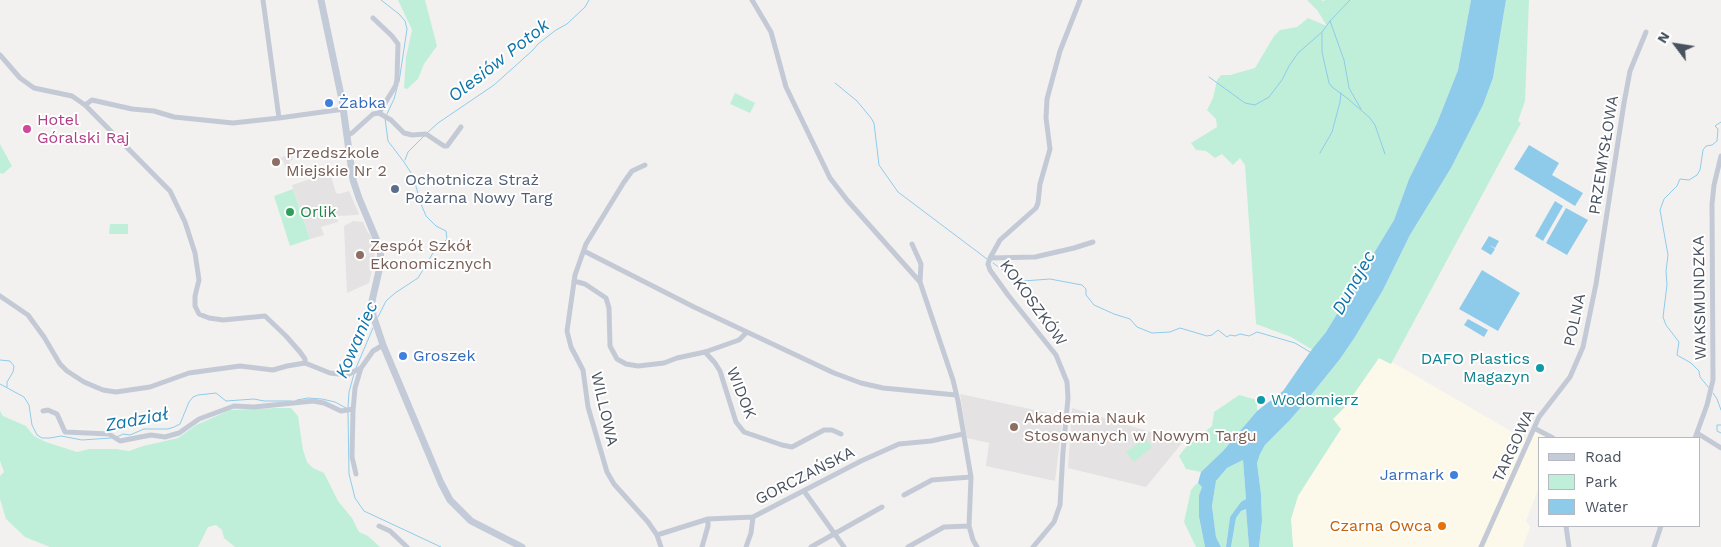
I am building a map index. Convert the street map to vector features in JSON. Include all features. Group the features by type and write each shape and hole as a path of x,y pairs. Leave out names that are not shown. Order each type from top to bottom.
{"street":[{"path":"263,0 279,118"},
{"path":"321,0 344,108 352,174 380,248 381,262 372,295 373,315 377,328 440,483 450,500 471,521 522,547"},
{"path":"752,0 771,32 786,87 830,178 920,282"},
{"path":"990,258 1000,240 1036,208 1038,203 1040,184 1050,150 1046,118 1047,99 1060,51 1080,0"},
{"path":"373,18 398,44 396,85 381,114"},
{"name":"PRZEMYSŁOWA","path":"1596,284 1630,71 1646,32"},
{"path":"0,55 20,78 34,88 72,96 86,106 170,192 184,222 195,253 199,280 195,296 195,306 199,314 223,320 265,316 300,352 305,359 305,363"},
{"path":"86,106 92,100 132,109 154,111 174,117 233,123 344,108"},
{"path":"348,135 352,134 373,114 381,114 389,118 404,133 426,134 444,146 447,146 461,127"},
{"name":"WAKSMUNDZKA","path":"1696,435 1712,386 1714,332 1712,204 1714,185 1721,156"},
{"name":"WILLOWA","path":"644,165 632,171 624,182 596,226 578,263 568,322 568,338 583,370 588,407 607,472 614,484 644,516 657,535 661,547"},
{"name":"KOKOSZKÓW","path":"1033,547 1054,522 1060,504 1068,398 1067,382 1056,355 990,270 988,264 990,258 1035,257 1093,242"},
{"path":"912,244 921,264 920,282 956,395 971,477 969,526 972,540 977,547"},
{"path":"584,251 746,332 820,367 861,383 882,388 956,395"},
{"name":"WIDOK","path":"574,281 585,284 603,295 607,301 610,346 614,355 621,362 638,366 664,363 705,352 738,340 746,332"},
{"name":"POLNA","path":"1578,362 1586,339 1596,284"},
{"path":"1,298 28,315 44,336 60,364 84,382 103,390 116,392 133,391 189,373 240,366 273,370 305,363 339,375 350,374 360,369"},
{"path":"356,474 352,457 355,388 360,369 373,351 383,344"},
{"name":"WIDOK","path":"705,352 715,362 720,371 736,422 744,432 792,447 824,430 832,430 841,434"},
{"name":"TARGOWA","path":"1481,547 1539,417 1550,401 1566,384 1578,362"},
{"path":"43,410 57,414 65,432 105,433 124,441 151,434 165,437 179,433 199,419 234,406 287,405 313,401 324,403 341,411 354,409"},
{"path":"1534,428 1551,437"},
{"name":"GORCZAŃSKA","path":"657,535 708,519 753,517 861,461 899,444 931,441 963,434"},
{"path":"1701,438 1721,448"},
{"path":"904,495 932,480 971,477"},
{"path":"804,492 844,547"},
{"path":"812,547 882,507"},
{"path":"746,547 751,533 753,517"},
{"path":"702,547 708,519"},
{"path":"378,526 390,531 407,547"},
{"path":"908,547 944,527 969,526"},
{"path":"1566,527 1569,547"},
{"path":"1654,547 1662,527"}],"shaded area":[{"name":"Przedszkole Miejskie Nr 2","path":"291,153 293,160 289,161 292,168 286,170 283,160 272,165 270,159 280,156 281,158"},
{"path":"322,171 330,173 336,193 349,191 359,214 337,216 338,222 321,227 324,235 310,239 292,185 314,178 313,174"},
{"name":"Zespół Szkół Ekonomicznych","path":"353,221 363,222 373,240 375,258 369,283 347,293 344,226"},
{"name":"Jarmark","path":"1379,358 1390,364 1392,362 1531,443 1535,432 1547,437 1538,437 1538,490 1526,521 1530,527 1523,547 1293,547 1291,519 1298,496 1318,463 1332,419 1344,408"},
{"name":"Akademia Nauk Stosowanych w Nowym Targu","path":"960,394 1063,416 1055,481 986,466 989,443 967,438"},
{"path":"1072,408 1183,442 1146,487 1068,468"}],"green space":[{"path":"398,0 425,0 437,46 424,64 418,79 407,89 404,88 406,57 412,30"},
{"path":"1307,0 1471,0 1458,70 1437,123 1409,179 1394,220 1326,332 1313,350 1291,337 1256,324 1245,165 1240,158 1233,165 1222,154 1215,158 1206,151 1196,150 1191,143 1217,127 1216,119 1207,110 1213,98 1217,80 1221,75 1230,75 1255,68 1274,36 1280,30 1297,27 1308,18 1327,26 1317,10"},
{"path":"1506,0 1529,0 1525,101 1518,121 1521,123 1391,364 1379,358 1344,408 1333,419 1341,429 1298,496 1291,519 1293,547 1259,547 1262,521 1257,463 1260,454 1265,445 1303,405 1355,337 1383,290 1410,235 1451,168 1483,105 1493,78"},
{"path":"735,93 755,103 750,113 730,104"},
{"path":"0,144 12,166 3,174 0,173"},
{"name":"Orlik","path":"293,189 310,239 290,246 274,196"},
{"path":"110,224 128,224 128,234 109,234"},
{"path":"1239,395 1257,400 1257,411 1223,451 1201,472 1186,469 1179,456 1186,447 1212,426 1214,412"},
{"path":"291,408 298,416 303,450 307,462 313,468 324,473 338,501 352,518 359,532 368,536 380,547 235,547 224,538 222,530 216,525 208,527 198,547 50,547 25,537 6,519 0,499 0,476 4,472 0,461 0,411 3,416 26,426 34,436 77,452 89,449 129,451 178,438 196,425 230,410"},
{"path":"1145,438 1152,447 1134,462 1126,452"},
{"path":"1243,460 1246,499 1230,517 1226,547 1221,547 1216,537 1212,506 1216,481 1227,468"},
{"path":"1198,483 1202,487 1199,495 1199,518 1205,547 1196,547 1184,522 1191,490"},
{"path":"1246,509 1249,547 1231,547 1236,518 1241,511"}],"water":[{"path":"1471,0 1506,0 1493,78 1483,105 1451,168 1410,235 1383,290 1355,337 1303,405 1265,445 1260,454 1257,463 1262,521 1259,547 1249,547 1246,509 1241,511 1236,518 1231,547 1226,547 1230,517 1241,502 1246,499 1243,460 1227,468 1216,481 1212,506 1216,537 1221,547 1205,547 1199,517 1199,495 1202,487 1198,483 1201,472 1223,451 1257,411 1283,391 1326,332 1394,220 1409,179 1437,123 1458,70"},
{"path":"1529,145 1559,163 1552,175 1583,193 1575,206 1514,169"},
{"path":"1555,201 1563,206 1543,241 1535,236"},
{"path":"1566,208 1588,220 1567,255 1546,243"},
{"path":"1489,236 1499,241 1495,248 1489,245 1495,249 1491,255 1481,249"},
{"path":"1482,270 1520,293 1498,331 1459,309"},
{"path":"1468,319 1488,330 1484,337 1464,325"}],"waterway":[{"name":"Kowaniec","path":"381,0 399,14 405,21 407,29 399,82"},
{"name":"Olesiów Potok","path":"427,133 438,123 494,85 538,44 567,24 585,7 589,0"},
{"path":"1209,77 1245,103 1255,105 1269,97 1298,53 1322,32 1350,0"},
{"path":"1330,21 1344,60 1349,88 1361,109"},
{"path":"1322,33 1322,52 1329,83 1370,118 1375,125 1385,154"},
{"path":"835,83 857,101 874,123 879,165 898,192 987,259"},
{"name":"Kowaniec","path":"387,114 397,88"},
{"path":"1320,153 1332,132 1341,93"},
{"name":"Kowaniec","path":"378,317 386,301 418,278 433,253 447,239 446,231 436,226 426,216 413,176 388,141 385,118"},
{"path":"1709,388 1700,377 1699,371 1691,363 1677,355 1679,342 1666,325 1663,317 1668,255 1660,210 1664,199 1677,186 1680,179 1689,180 1697,175 1700,170 1703,150 1706,146 1712,145 1717,141 1718,129 1715,126 1721,122"},
{"name":"Olesiów Potok","path":"405,160 408,152 424,136"},
{"path":"993,263 1014,278 1023,281 1050,279 1082,285 1086,289 1086,295 1094,305 1130,319 1137,327 1152,333 1170,332 1180,328 1207,336 1212,335 1218,330 1227,337 1240,334 1249,336 1257,332 1295,343 1310,352"},
{"name":"Kowaniec","path":"356,368 373,328"},
{"path":"0,360 10,361 14,366 7,382 7,387"},
{"name":"Kowaniec","path":"348,407 349,392 354,374"},
{"name":"Zadział","path":"0,384 24,397 29,405 32,425 37,435 42,438 61,436 82,440 111,438"},
{"name":"Zadział","path":"117,437 123,434 130,435 144,429 168,429 180,424 189,402 198,395 216,393 226,401 254,399 291,401"},
{"path":"1713,393 1721,410"},
{"name":"Zadział","path":"297,400 308,398 322,399 335,402 346,408"},
{"name":"Kowaniec","path":"348,411 349,474 355,498 364,511 441,547"},
{"path":"1721,425 1717,425 1717,431 1721,433"}],"place":[{"name":"Żabka","path":"329,103"},
{"name":"Hotel Góralski Raj","path":"27,129"},
{"name":"Przedszkole Miejskie Nr 2","path":"276,162"},
{"name":"Ochotnicza Straż Pożarna Nowy Targ","path":"395,189"},
{"name":"Orlik","path":"290,212"},
{"name":"Zespół Szkół Ekonomicznych","path":"360,255"},
{"name":"Groszek","path":"403,356"},
{"name":"DAFO Plastics Magazyn","path":"1540,368"},
{"name":"Wodomierz","path":"1261,400"},
{"name":"Akademia Nauk Stosowanych w Nowym Targu","path":"1014,427"},
{"name":"Jarmark","path":"1454,475"},
{"name":"Czarna Owca","path":"1442,526"}],"water label":[{"name":"Dunajec","path":"1354,283"}]}
